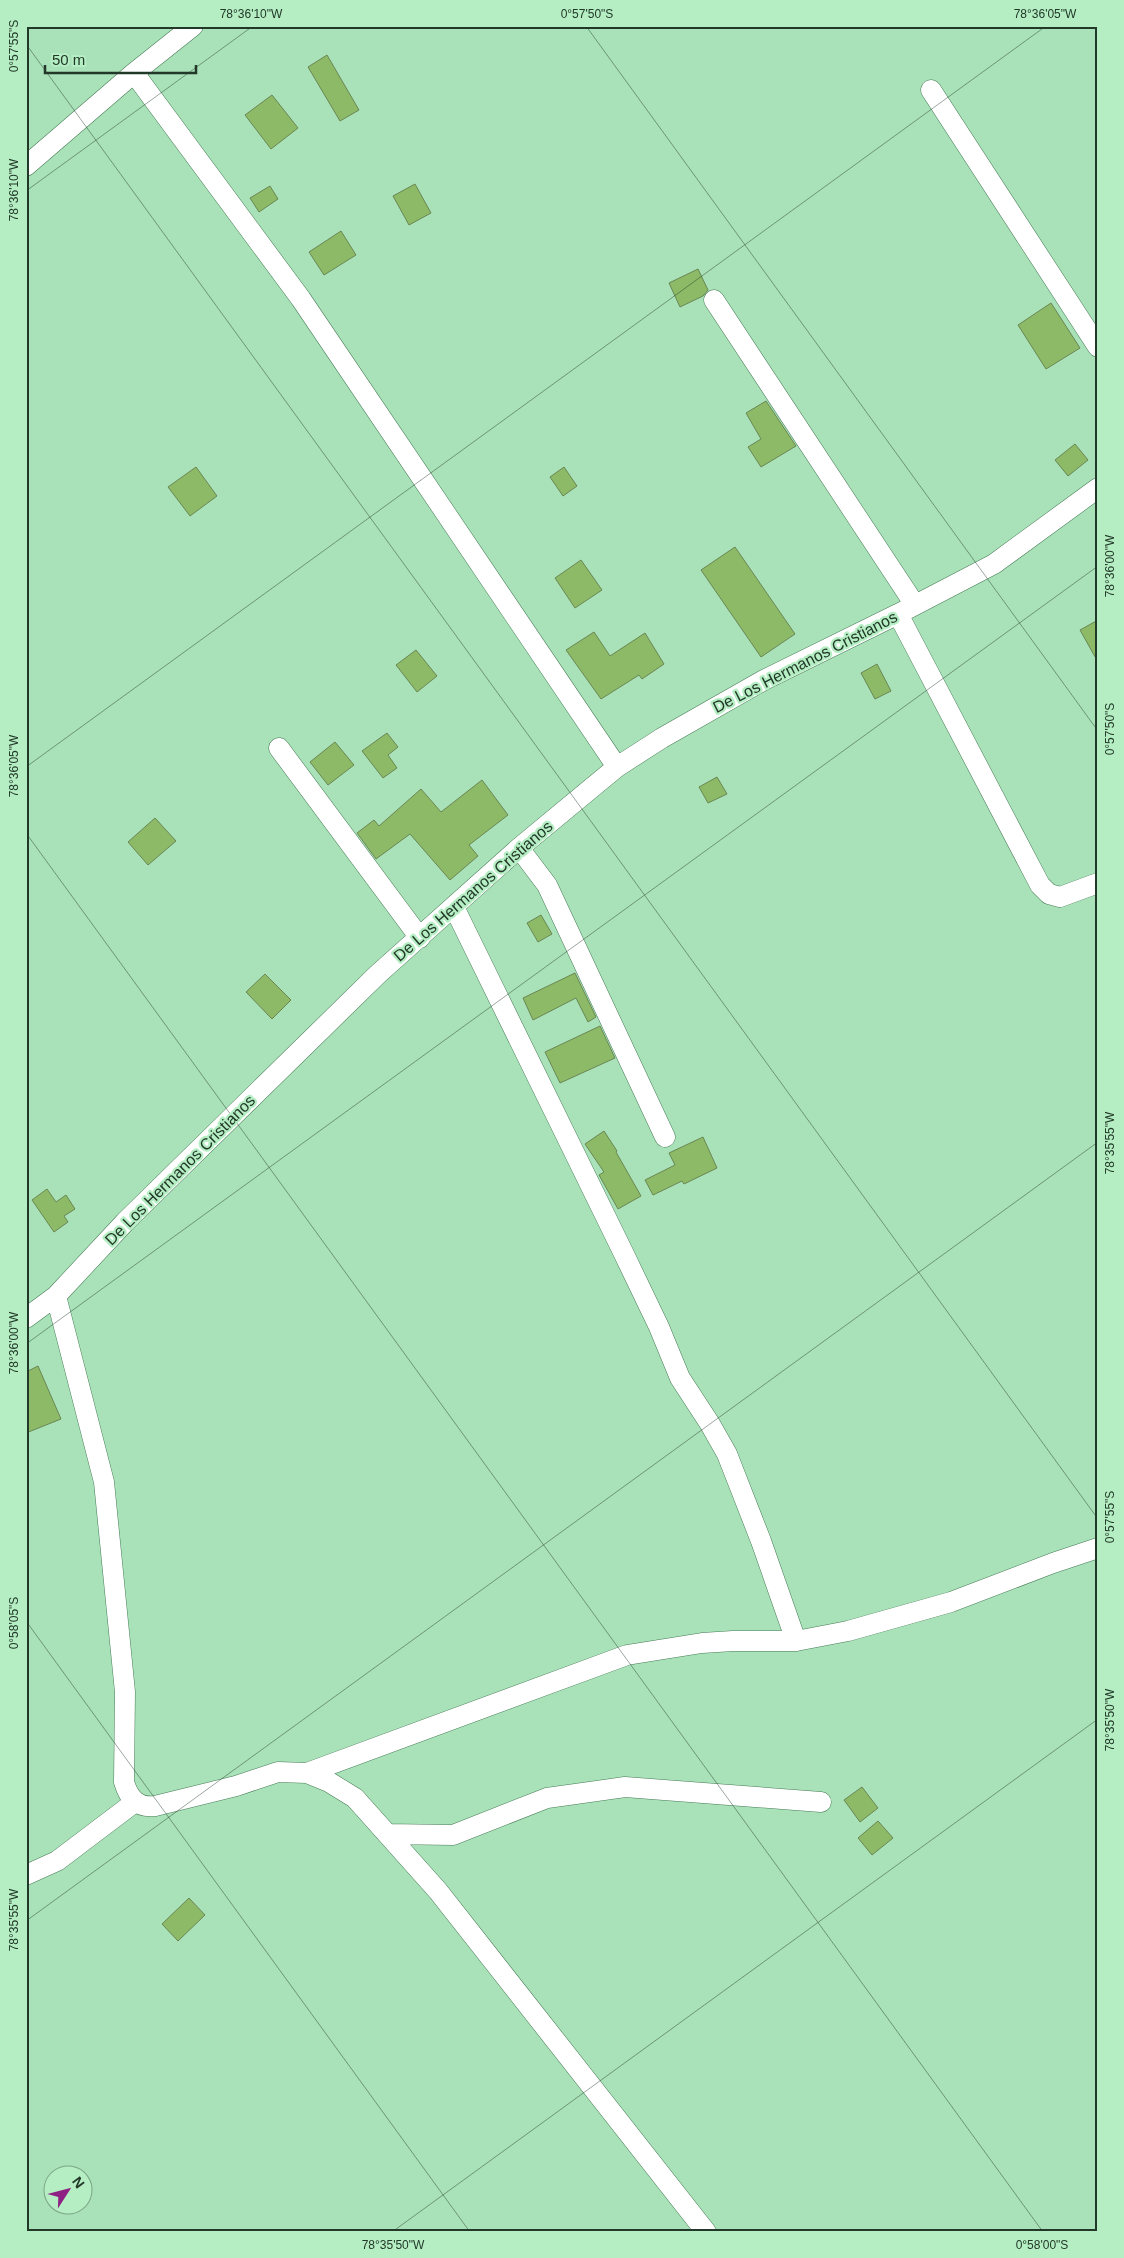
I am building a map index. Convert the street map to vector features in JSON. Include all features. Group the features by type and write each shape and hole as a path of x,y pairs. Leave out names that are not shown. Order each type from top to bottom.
{"street":[{"path":"26,166 134,73 193,26"},
{"path":"134,73 301,300 617,767"},
{"path":"931,90 1098,347"},
{"path":"714,300 907,610 1040,884 1048,894 1060,896 1098,883"},
{"name":"De Los Hermanos Cristianos","path":"26,1318 56,1296 125,1222 378,974 519,848 617,767 662,738 764,680 907,610 994,564 1098,488"},
{"path":"279,748 420,938"},
{"path":"519,848 547,884 665,1137"},
{"path":"454,908 623,1252 659,1327 680,1378 727,1454 761,1541 796,1641"},
{"path":"56,1296 104,1482 125,1692 124,1782 128,1794 135,1802 145,1807 155,1806 236,1786 278,1772 307,1773 329,1782 355,1798 438,1891 706,2232"},
{"path":"307,1773 626,1655 733,1640 796,1641 848,1631 934,1607 1098,1548"},
{"path":"387,1834 453,1835 547,1798 625,1787 821,1802"},
{"path":"26,1875 57,1861 135,1802"}],"building":[{"path":"327,55 359,110 340,121 308,67"},
{"path":"272,95 298,128 271,149 245,115"},
{"path":"415,184 431,213 409,225 393,196"},
{"path":"270,186 278,199 259,212 250,198"},
{"path":"341,231 356,255 324,275 309,252"},
{"path":"698,269 708,290 703,296 680,307 669,283"},
{"path":"1051,303 1080,348 1046,369 1018,325"},
{"path":"766,401 796,446 761,467 748,447 761,439 746,413"},
{"path":"1075,444 1088,460 1068,476 1055,460"},
{"path":"196,467 217,496 190,516 168,487"},
{"path":"564,467 577,486 563,496 550,477"},
{"path":"735,547 795,634 761,657 701,570"},
{"path":"581,560 602,590 575,608 555,578"},
{"path":"1098,620 1098,662 1080,630"},
{"path":"594,632 610,656 645,633 664,664 642,679 639,675 601,699 566,650"},
{"path":"416,650 437,676 417,692 396,665"},
{"path":"877,664 891,691 875,699 861,673"},
{"path":"387,733 398,747 388,755 397,768 383,778 362,751"},
{"path":"335,742 354,765 328,785 310,762"},
{"path":"717,777 727,794 708,803 699,787"},
{"path":"482,780 508,815 469,845 478,856 450,880 410,834 376,859 357,833 374,820 379,826 421,789 441,812"},
{"path":"155,818 176,841 148,865 128,842"},
{"path":"541,915 552,934 538,942 527,923"},
{"path":"575,973 596,1017 588,1022 576,998 533,1020 523,998"},
{"path":"265,974 291,1000 272,1019 246,992"},
{"path":"600,1026 615,1058 560,1083 545,1052"},
{"path":"604,1131 641,1196 618,1209 599,1175 604,1172 585,1144"},
{"path":"703,1137 717,1168 684,1184 682,1181 653,1195 645,1180 675,1165 669,1153"},
{"path":"47,1189 56,1202 66,1195 75,1209 64,1216 68,1222 54,1232 32,1200"},
{"path":"38,1366 61,1419 26,1433 26,1372"},
{"path":"862,1787 878,1808 860,1822 844,1800"},
{"path":"878,1821 893,1838 872,1855 858,1838"},
{"path":"189,1898 205,1915 178,1941 162,1924"}]}
